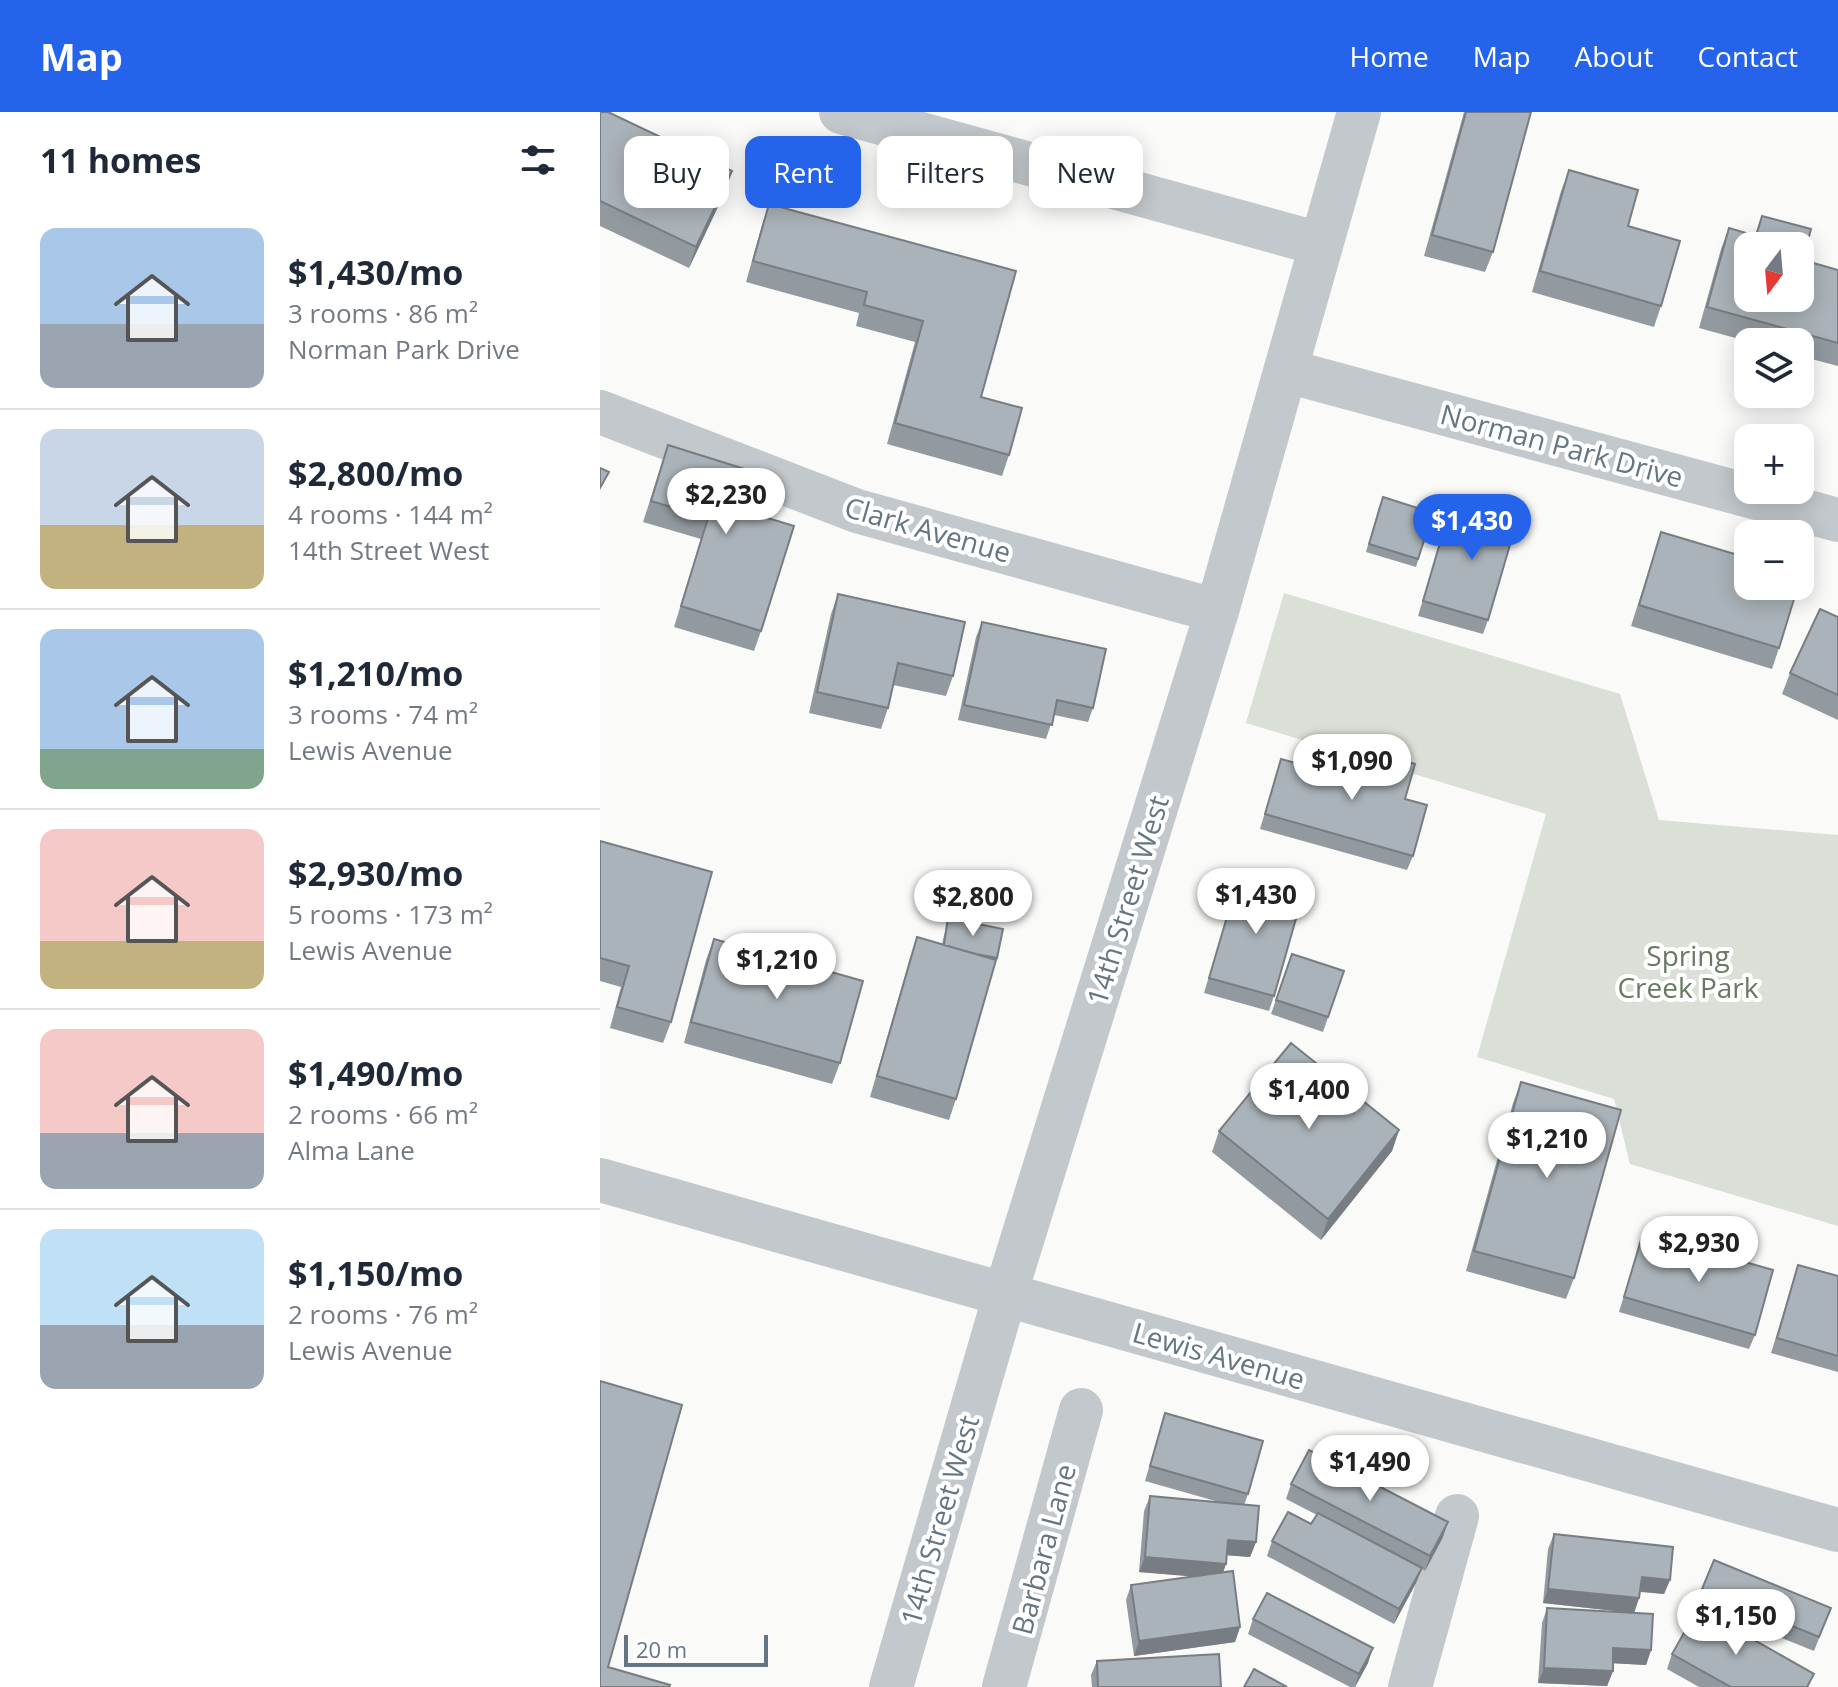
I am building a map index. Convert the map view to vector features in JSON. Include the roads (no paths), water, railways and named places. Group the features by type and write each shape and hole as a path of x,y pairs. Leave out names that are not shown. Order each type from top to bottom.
{"street":[{"path":"841,112 1320,244"},
{"name":"14th Street West","path":"891,1687 1005,1295 1217,611 1359,112"},
{"name":"Norman Park Drive","path":"1287,371 1838,520"},
{"name":"Clark Avenue","path":"600,412 857,511 1217,611"},
{"name":"Lewis Avenue","path":"600,1180 1838,1530"},
{"name":"Barbara Lane","path":"1004,1687 1081,1410"},
{"path":"1410,1687 1457,1516"}],"park label":[{"name":"Spring Creek Park","path":"1688,971"}]}
